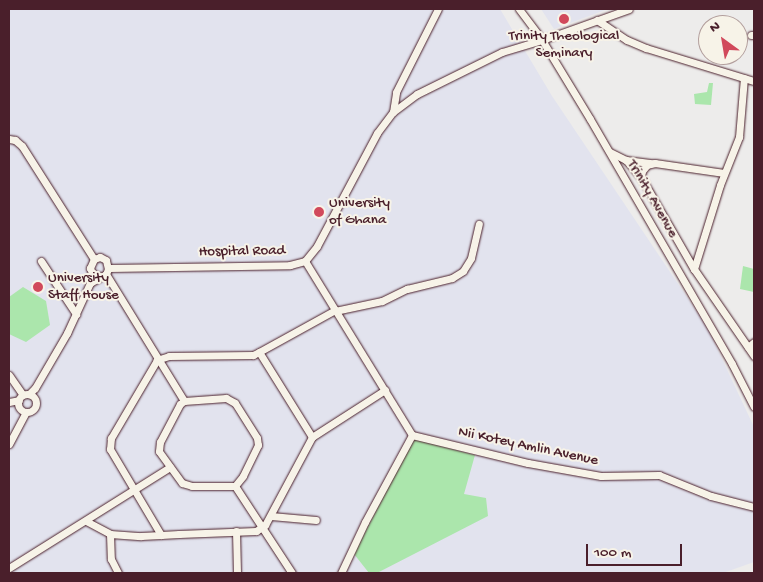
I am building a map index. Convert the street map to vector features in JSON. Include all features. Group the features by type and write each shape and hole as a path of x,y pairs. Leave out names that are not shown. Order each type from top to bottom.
{"street":[{"path":"393,112 396,92 438,9"},
{"name":"Trinity Avenue","path":"519,9 542,40 609,152 732,364 754,407"},
{"name":"Hospital Road","path":"103,271 117,267 298,264 306,260 317,246 377,133 393,112 417,94 502,52 629,9"},
{"path":"597,20 626,40 679,59 754,80"},
{"path":"694,269 724,173 739,138 744,78"},
{"path":"9,139 15,140 22,146 94,259"},
{"path":"609,152 626,160 641,174 694,269 751,345 754,356"},
{"path":"626,160 724,173"},
{"path":"641,174 647,166 655,163"},
{"path":"161,535 110,450 110,444 157,360 169,356 253,354 335,311 382,301 407,289 452,278 463,270 472,258 479,224"},
{"path":"103,271 90,265 94,259 100,257 103,271 184,401"},
{"path":"306,260 335,311 412,435 365,522 341,573"},
{"path":"41,261 76,314"},
{"path":"9,402 26,396 35,388 76,314 90,283 103,271"},
{"path":"258,352 312,437"},
{"path":"9,375 36,407 24,411"},
{"path":"262,529 271,516 312,437 385,390"},
{"path":"9,444 24,411 26,396"},
{"path":"231,399 255,433 258,445 243,476 235,486 187,485 182,483 159,451 160,442 180,404 184,401 231,399"},
{"name":"Nii Kotey Amlin Avenue","path":"412,435 528,463 601,476 659,475 712,496 754,506"},
{"path":"9,568 170,467"},
{"path":"235,486 292,573"},
{"path":"271,516 316,520"},
{"path":"86,521 110,534 161,535 262,529"},
{"path":"236,531 237,573"},
{"path":"110,534 111,560 118,573"}],"shaded area":[{"name":"University of Ghana","path":"9,9 500,9 552,96 707,327 754,427 754,562 723,573 9,573"},
{"name":"Trinity Theological Seminary","path":"541,9 608,9 554,29"}],"green space":[{"path":"709,83 713,83 711,105 695,104 694,94 707,92"},
{"path":"743,266 754,269 754,292 740,289"},
{"path":"23,287 46,301 50,325 26,342 9,334 9,297"},
{"path":"413,439 475,455 464,494 486,498 488,516 377,573 369,573 354,554"}],"place":[{"name":"Trinity Theological Seminary","path":"564,19"},
{"name":"University of Ghana","path":"319,212"},
{"name":"University Staff House","path":"38,287"}]}
